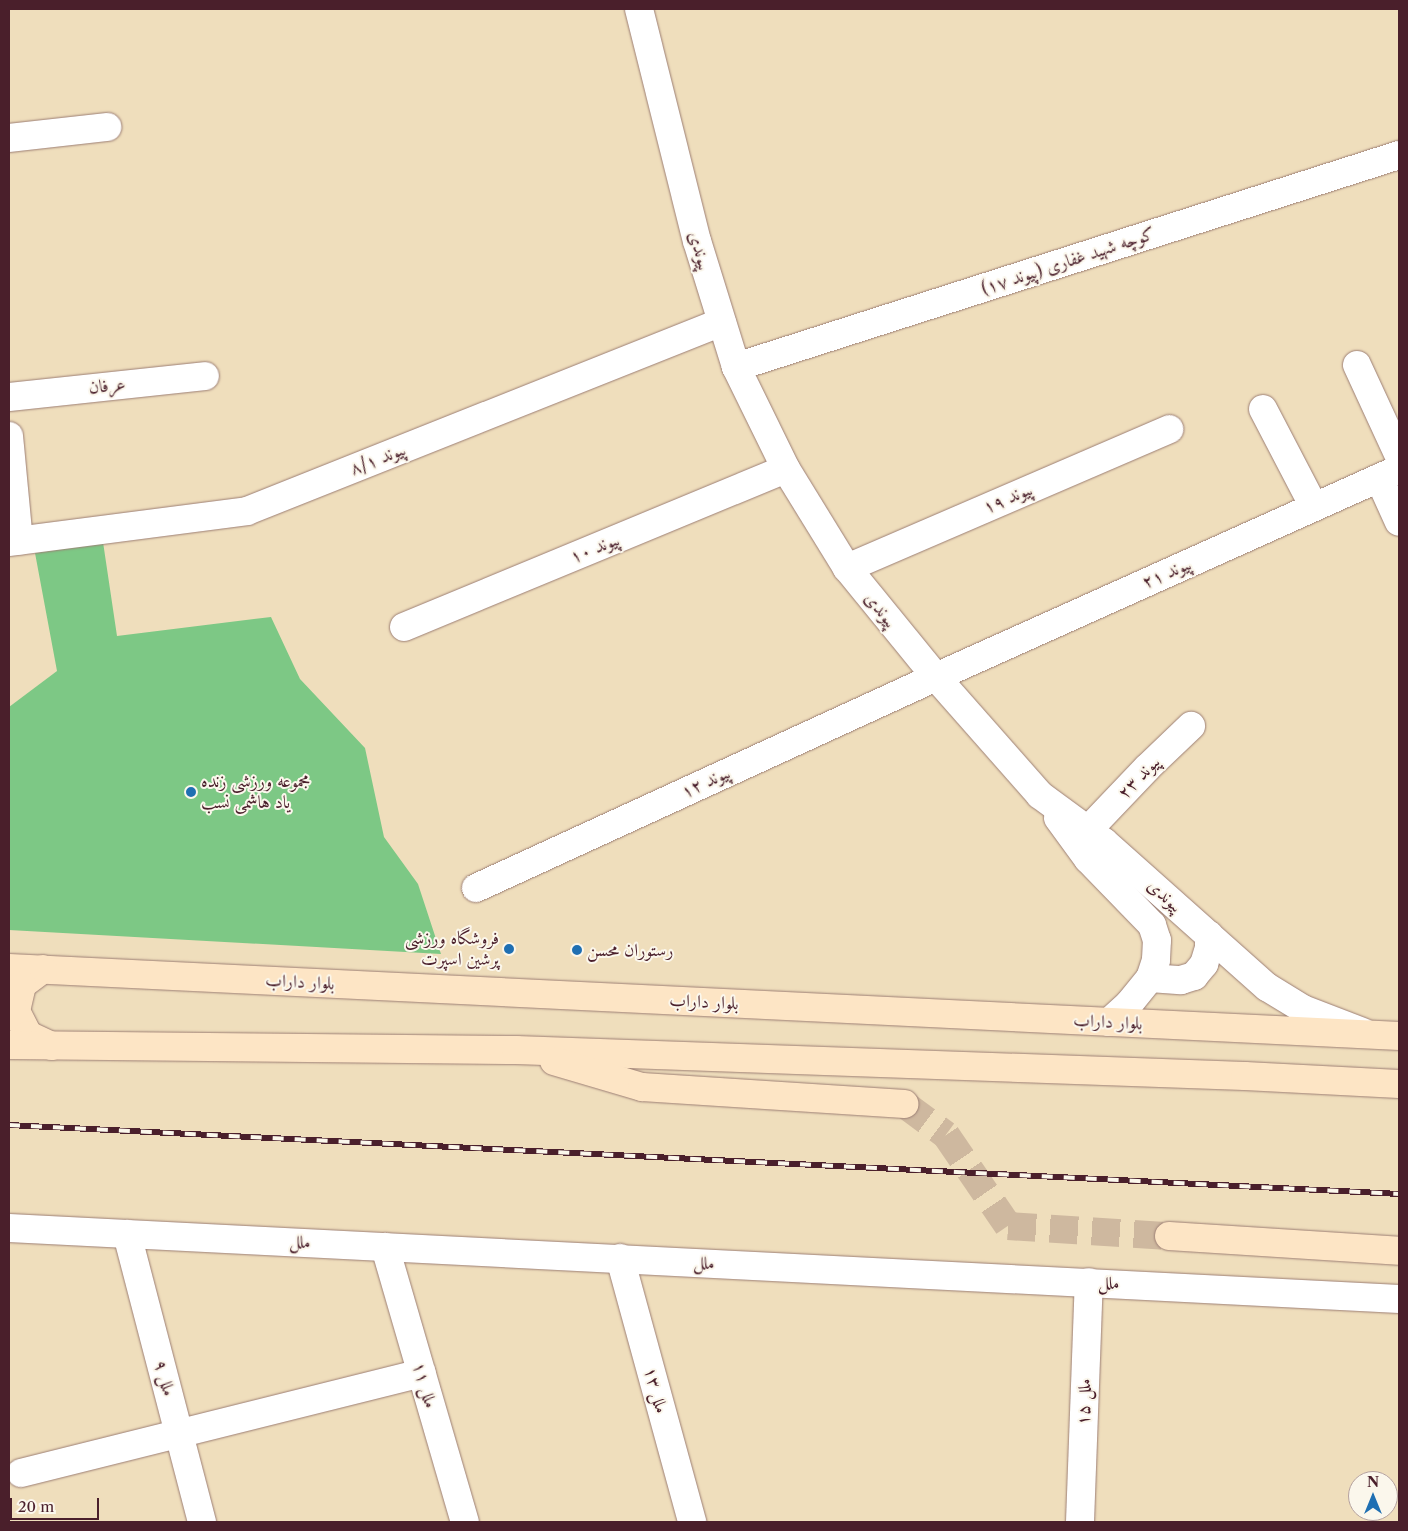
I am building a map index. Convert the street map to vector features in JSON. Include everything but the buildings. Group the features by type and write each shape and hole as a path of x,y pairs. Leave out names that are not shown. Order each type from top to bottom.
{"main road":[{"name":"بلوار داراب","path":"9,968 1399,1036"},
{"path":"43,969 22,985 16,1011 28,1035 53,1046"},
{"path":"9,1045 516,1050 1244,1076 1399,1084"},
{"path":"516,1050 642,1087 904,1104"},
{"path":"1169,1236 1399,1251"}],"street":[{"name":"پیوندی","path":"639,9 696,241 736,367 786,469 847,568 936,677 1040,794 1104,842 1281,998 1303,1009 1370,1034"},
{"path":"9,138 108,127"},
{"name":"کوچه شهید غفاری (پیوند ۱۷)","path":"736,367 1399,155"},
{"name":"پیوند ۸/۱","path":"14,541 247,511 722,322"},
{"path":"1357,365 1399,456"},
{"name":"عرفان","path":"9,397 205,376"},
{"path":"1263,409 1314,507"},
{"name":"پیوند ۱۹","path":"847,568 1169,428"},
{"path":"9,436 14,541"},
{"name":"پیوند ۱۰","path":"404,627 786,469"},
{"path":"1389,473 1399,522"},
{"name":"پیوند ۲۱","path":"936,677 1389,473"},
{"name":"پیوند ۱۲","path":"476,888 936,677"},
{"name":"پیوند ۲۳","path":"1088,830 1147,768 1191,726"},
{"path":"1040,794 1088,859 1152,925 1157,940 1156,960 1150,978 1129,1004 1109,1022"},
{"path":"1150,978 1181,980 1194,976 1204,964 1209,948 1209,935"},
{"name":"ملل","path":"9,1228 1399,1299"},
{"name":"ملل ۹","path":"127,1234 202,1522"},
{"name":"ملل ۱۱","path":"385,1247 465,1522"},
{"name":"ملل ۱۳","path":"620,1258 692,1522"},
{"name":"ملل ۱۵","path":"1080,1522 1089,1282"},
{"path":"21,1473 422,1373"}],"green space":[{"name":"مجموعه ورزشی زنده یاد هاشمی نسب","path":"103,542 117,636 271,617 300,679 365,748 384,837 418,884 441,954 9,930 9,707 57,671 35,553"}],"tunnel":[{"path":"904,1104 946,1135 1008,1226 1169,1236"}],"railway":[{"path":"9,1125 1399,1194"}],"place":[{"name":"مجموعه ورزشی زنده یاد هاشمی نسب","path":"191,792"},
{"name":"فروشگاه ورزشی پرشین اسپرت","path":"509,949"},
{"name":"رستوران محسن","path":"577,950"}]}
